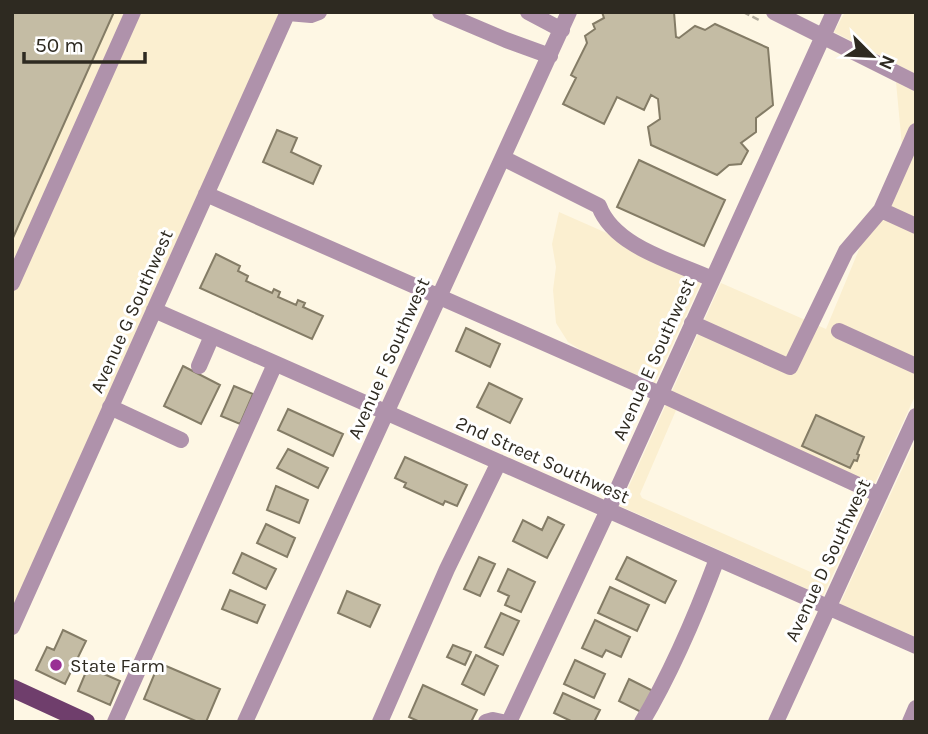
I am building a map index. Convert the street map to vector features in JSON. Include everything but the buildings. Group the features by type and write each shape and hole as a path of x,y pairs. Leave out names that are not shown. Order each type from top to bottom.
{"main road":[{"path":"12,688 86,722"}],"street":[{"path":"12,283 133,12"},
{"path":"288,13 311,15 319,12"},
{"path":"440,12 550,56"},
{"path":"528,12 562,30"},
{"name":"Avenue F Southwest","path":"245,722 569,12"},
{"path":"774,12 916,83"},
{"path":"799,12 809,18 822,36"},
{"name":"Avenue E Southwest","path":"509,722 834,12"},
{"name":"Avenue G Southwest","path":"12,627 288,13"},
{"path":"692,323 790,367 846,251 881,210 916,131"},
{"path":"503,158 599,206 604,219 613,230 637,246 712,279"},
{"path":"206,194 660,394 880,495"},
{"path":"881,210 916,226"},
{"name":"2nd Street Southwest","path":"154,310 916,646"},
{"path":"839,331 916,366"},
{"path":"199,366 212,336"},
{"path":"115,722 275,363"},
{"path":"110,407 181,440"},
{"name":"Avenue D Southwest","path":"776,722 916,416"},
{"path":"380,722 447,569 499,462"},
{"path":"642,722 698,610 717,559"},
{"path":"910,722 916,708"},
{"path":"486,722 502,722"}],"shaded area":[{"path":"12,12 288,12 12,627"},
{"path":"845,12 916,12 916,74 834,32"},
{"path":"896,82 916,92 916,394 823,596 620,506 721,283 826,329 902,146","holes":["677,408 860,493 861,500 827,576 822,577 642,498 640,494"]},
{"path":"559,212 704,276 650,394 568,342 556,323 553,290 556,267 552,244"},
{"path":"916,439 916,637 840,604"}],"place":[{"name":"State Farm","path":"56,665"}]}
